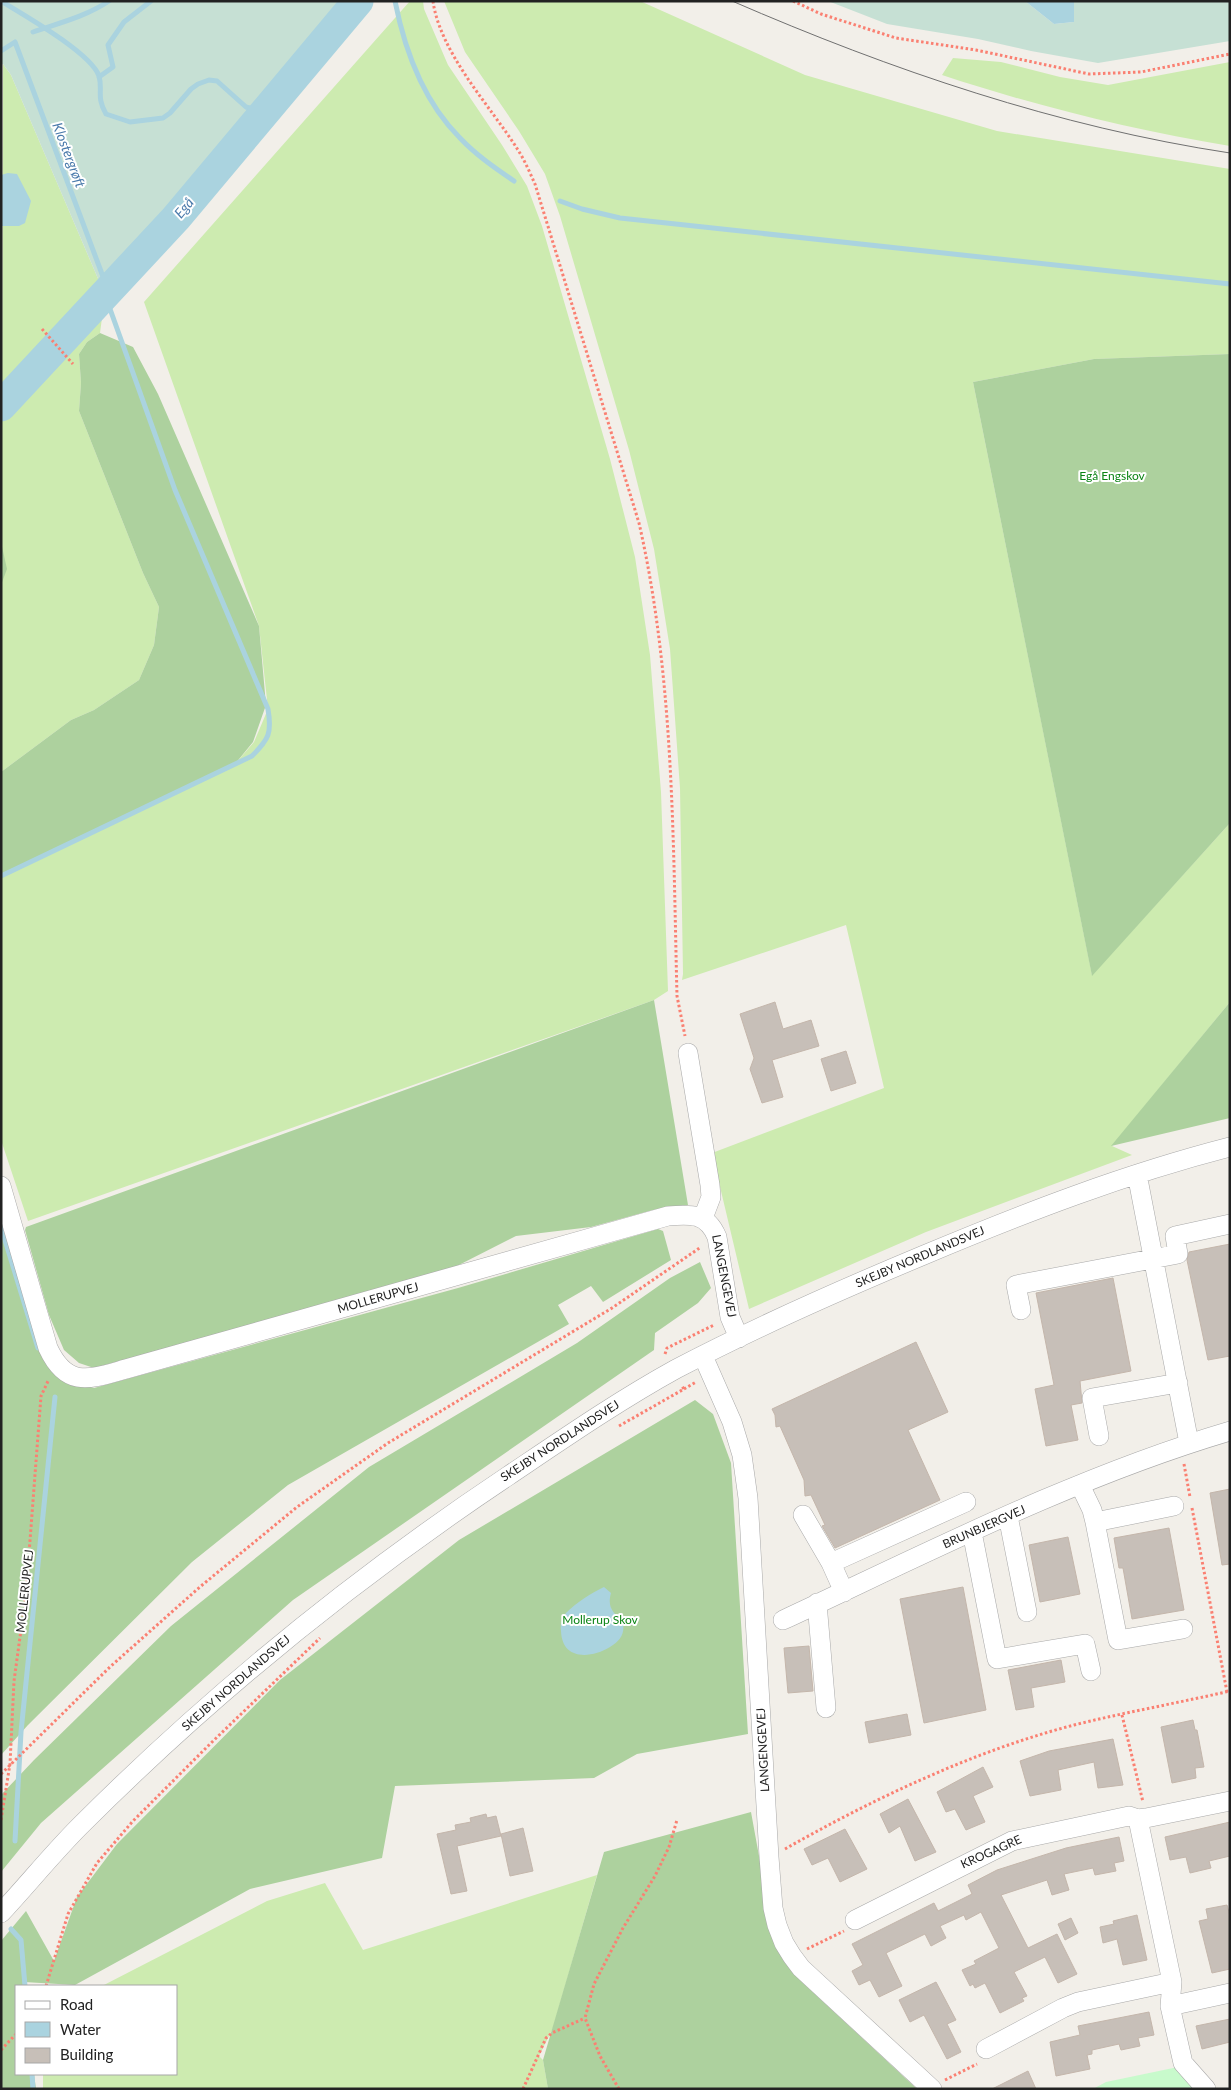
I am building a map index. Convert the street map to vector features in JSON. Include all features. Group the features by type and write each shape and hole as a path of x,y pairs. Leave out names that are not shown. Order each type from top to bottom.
{"street":[{"path":"688,1053 710,1185 711,1197 703,1218"},
{"name":"SKEJBY NORDLANDSVEJ","path":"1,1913 79,1827 202,1710 347,1590 465,1504 555,1444 674,1370 852,1285 1053,1203 1137,1174 1230,1147"},
{"path":"1137,1174 1178,1383 1185,1445"},
{"path":"1,1186 48,1348 55,1364"},
{"name":"MOLLERUPVEJ","path":"55,1364 71,1376 90,1378 668,1216 690,1214 703,1218"},
{"name":"LANGENGEVEJ","path":"703,1218 713,1227 717,1237 730,1317 739,1338"},
{"path":"1021,1310 1016,1285 1178,1254 1175,1236 1230,1224"},
{"name":"LANGENGEVEJ","path":"703,1356 732,1422 742,1455 751,1541 769,1858 777,1925 784,1943 801,1968 932,2088"},
{"path":"1099,1436 1092,1398 1178,1383"},
{"name":"BRUNBJERGVEJ","path":"783,1620 972,1532 1080,1485 1185,1445 1230,1431"},
{"path":"1080,1485 1092,1510 1095,1522 1118,1640 1182,1628"},
{"path":"831,1563 966,1502"},
{"path":"1095,1522 1174,1506"},
{"path":"803,1514 831,1563 844,1592"},
{"path":"1008,1516 1027,1612"},
{"path":"972,1532 997,1660 1085,1644 1091,1671"},
{"path":"817,1604 826,1708"},
{"name":"KROGAGRE","path":"855,1920 1012,1841 1129,1816 1142,1818 1230,1801"},
{"path":"1142,1818 1172,1982 1170,2006 1183,2063 1206,2089"},
{"path":"986,2048 1071,2005 1172,1982"},
{"path":"1170,2006 1230,1993"}],"path":[{"path":"433,1 440,26 456,61 519,152 536,184 639,523 650,572 668,736 678,996 688,1053"},
{"path":"793,1 821,14 896,38 976,50 1089,74 1141,72 1230,54"},
{"path":"42,329 73,364"},
{"path":"1,1774 118,1660 201,1586 297,1507 388,1443 612,1308 690,1252 717,1237"},
{"path":"616,1428 684,1389 664,1354 667,1348 730,1317"},
{"name":"MOLLERUPVEJ","path":"1,1820 10,1764 14,1681 26,1593 41,1396 55,1364"},
{"path":"769,1858 846,1814 892,1792 964,1763 1057,1731 1122,1714 1229,1691 1185,1445"},
{"path":"46,1985 68,1914 97,1863 133,1821 191,1762 254,1699 322,1636"},
{"path":"1122,1714 1142,1818"},
{"path":"619,2089 600,2056 585,2018 594,1984 623,1928 655,1876 669,1847 677,1820"},
{"path":"792,1956 855,1925 855,1920"},
{"path":"523,2089 546,2038 552,2033 585,2018"},
{"path":"1,2050 15,2035"},
{"path":"932,2088 991,2057 986,2048"}],"green space":[{"path":"1,1 368,1 306,77 242,150 110,294 105,295 11,75 3,64 1,65"},
{"path":"410,1 423,1 424,9 448,65 527,186 542,226 610,459 635,557 650,655 661,792 668,991 654,1000 28,1221 1,1140 1,876 235,764 254,742 268,709 259,626 144,302"},
{"path":"444,1 640,1 805,75 997,131 1230,169 1230,354 1094,359 973,382 1092,975 1230,823 1230,1002 1112,1146 1132,1155 926,1232 749,1309 712,1153 884,1088 846,925 682,980 680,788 670,649 654,549 629,450 560,216 545,174 519,131 465,52"},
{"path":"828,1 1025,1 1054,24 1074,22 1074,1 1230,1 1230,41 1098,63 978,39 887,24"},
{"path":"953,58 1001,62 1060,77 1108,85 1230,62 1230,146 1157,133 1084,116 942,75"},
{"path":"3,64 11,75 105,295 100,333 87,342 79,354 81,383 79,411 143,573 159,607 154,645 139,680 94,710 71,720 1,772"},
{"path":"100,333 133,347 158,394 259,626 266,705 253,742 235,764 1,874 1,772 71,720 94,710 139,680 154,645 159,607 143,573 79,411 81,383 79,354 87,342"},
{"name":"Egå Engskov","path":"1230,354 1230,823 1092,976 973,382 1094,359"},
{"path":"1,542 7,569 1,585"},
{"path":"654,1000 688,1205 653,1210 591,1227 516,1236 451,1269 94,1368 79,1363 64,1350 49,1315 25,1230 26,1227"},
{"path":"1230,1002 1230,1118 1111,1146"},
{"path":"1,1223 30,1321 48,1362 69,1381 94,1388 458,1288 658,1229 663,1231 671,1260 603,1302 591,1286 558,1305 569,1324 288,1485 192,1562 28,1725 1,1755"},
{"path":"700,1262 711,1288 698,1303 655,1333 654,1350 293,1600 41,1823 1,1872 1,1795 34,1760 171,1626 369,1467 577,1343 670,1278"},
{"name":"Mollerup Skov","path":"695,1400 713,1414 731,1463 748,1734 637,1754 594,1778 395,1786 382,1858 250,1889 75,1985 24,1982 24,1985 15,1985 15,2075 34,2075 36,2089 1,2089 1,1941 26,1911 54,1961 77,1897 117,1844 280,1680 459,1540"},
{"path":"751,1812 775,1944 802,1982 917,2089 548,2089 543,2060 604,1852"},
{"path":"597,1875 553,2028 539,2056 543,2060 548,2089 43,2089 43,2075 178,2075 178,1985 104,1985 267,1901 325,1883 363,1950"},
{"path":"1178,2067 1197,2089 1093,2089 1106,2082"}],"water":[{"path":"1025,1 1074,1 1074,22 1054,24"},
{"path":"8,173 17,174 31,201 25,223 19,226 1,226 1,175"},
{"path":"604,1587 611,1593 610,1606 623,1622 621,1637 610,1647 594,1654 586,1655 572,1652 563,1641 561,1627 563,1617 579,1602"}],"building":[{"path":"775,1002 783,1029 811,1020 819,1046 772,1060 783,1097 762,1103 750,1069 754,1058 740,1014"},
{"path":"846,1051 856,1083 831,1091 821,1059"},
{"path":"1230,1244 1230,1356 1208,1360 1187,1260 1189,1252"},
{"path":"1113,1278 1131,1371 1080,1381 1082,1403 1071,1405 1078,1440 1046,1446 1035,1389 1054,1385 1036,1293"},
{"path":"916,1342 948,1412 908,1430 940,1500 835,1548 822,1526 825,1525 811,1495 805,1496 804,1480 780,1426 776,1427 775,1415 772,1409"},
{"path":"1230,1489 1230,1564 1222,1565 1210,1493"},
{"path":"1169,1528 1184,1610 1132,1619 1123,1568 1119,1568 1114,1538"},
{"path":"1068,1537 1080,1594 1040,1602 1029,1545"},
{"path":"963,1587 986,1710 924,1723 900,1599"},
{"path":"809,1646 813,1691 788,1693 784,1648"},
{"path":"1061,1660 1065,1682 1031,1688 1034,1707 1016,1710 1008,1670"},
{"path":"907,1714 911,1735 869,1743 865,1722"},
{"path":"1193,1720 1195,1730 1197,1730 1204,1767 1195,1768 1196,1778 1172,1783 1161,1727"},
{"path":"1113,1739 1123,1785 1098,1788 1094,1762 1058,1770 1061,1790 1030,1796 1020,1761 1049,1751"},
{"path":"983,1767 993,1787 973,1796 985,1822 966,1830 955,1809 946,1812 937,1792"},
{"path":"908,1799 936,1852 915,1861 900,1826 889,1833 880,1814"},
{"path":"486,1814 487,1818 496,1816 501,1836 457,1846 467,1891 451,1894 437,1834 456,1830 455,1825 471,1822 470,1818"},
{"path":"1230,1822 1230,1856 1209,1861 1211,1868 1190,1873 1186,1857 1170,1860 1165,1837"},
{"path":"523,1828 533,1871 510,1876 501,1834"},
{"path":"845,1829 867,1869 840,1882 828,1858 812,1865 804,1849"},
{"path":"1119,1837 1124,1861 1114,1863 1116,1871 1095,1875 1093,1868 1064,1874 1069,1890 1052,1895 1047,1880 1001,1895 1028,1948 1057,1934 1077,1974 1058,1983 1045,1957 1014,1972 1027,1996 1022,1998 1024,2001 1000,2013 985,1983 975,1988 973,1984 970,1986 962,1970 976,1964 974,1961 999,1948 981,1912 966,1920 964,1915 940,1926 946,1938 931,1946 925,1934 886,1953 902,1986 879,1997 870,1980 859,1985 852,1971 863,1965 852,1944 934,1903 938,1911 972,1894 968,1885 997,1870 1066,1848"},
{"path":"1227,1905 1230,1916 1230,1969 1212,1973 1199,1921 1208,1919 1206,1909"},
{"path":"1137,1915 1147,1960 1123,1965 1117,1939 1103,1943 1100,1927 1114,1924 1113,1921"},
{"path":"1071,1918 1078,1933 1065,1940 1058,1924"},
{"path":"936,1982 956,2020 947,2024 961,2052 947,2059 924,2015 910,2022 899,2000"},
{"path":"1149,2012 1154,2035 1138,2038 1140,2046 1121,2050 1119,2044 1092,2050 1092,2054 1087,2055 1090,2069 1056,2076 1050,2042 1080,2035 1078,2026"},
{"path":"1230,2019 1230,2042 1202,2049 1196,2026"},
{"path":"1028,2071 1036,2089 992,2089"}],"waterway":[{"path":"1,1 56,35 84,57 99,76 100,98 106,114 130,122 163,118 170,113 191,89 209,80 217,81 246,107 264,112"},
{"path":"33,32 81,15 109,1"},
{"path":"99,77 113,67 108,45 124,22 151,1"},
{"name":"Egå","path":"1,406 176,218 358,1"},
{"path":"395,1 410,57 417,75 436,108 447,124 466,144 514,181"},
{"name":"Klostergrøft","path":"1,51 15,42 108,290"},
{"path":"560,201 582,209 620,218 1230,284"},
{"path":"1,876 252,756 266,740 269,730 268,709 175,490 105,295"},
{"path":"1,1227 38,1348"},
{"path":"15,1841 21,1732 55,1397"},
{"path":"11,1929 21,1940 25,1985"},
{"path":"32,2075 33,2089"}],"tram line":[{"path":"732,1 853,50 914,73 976,93 1102,128 1230,153"}]}
